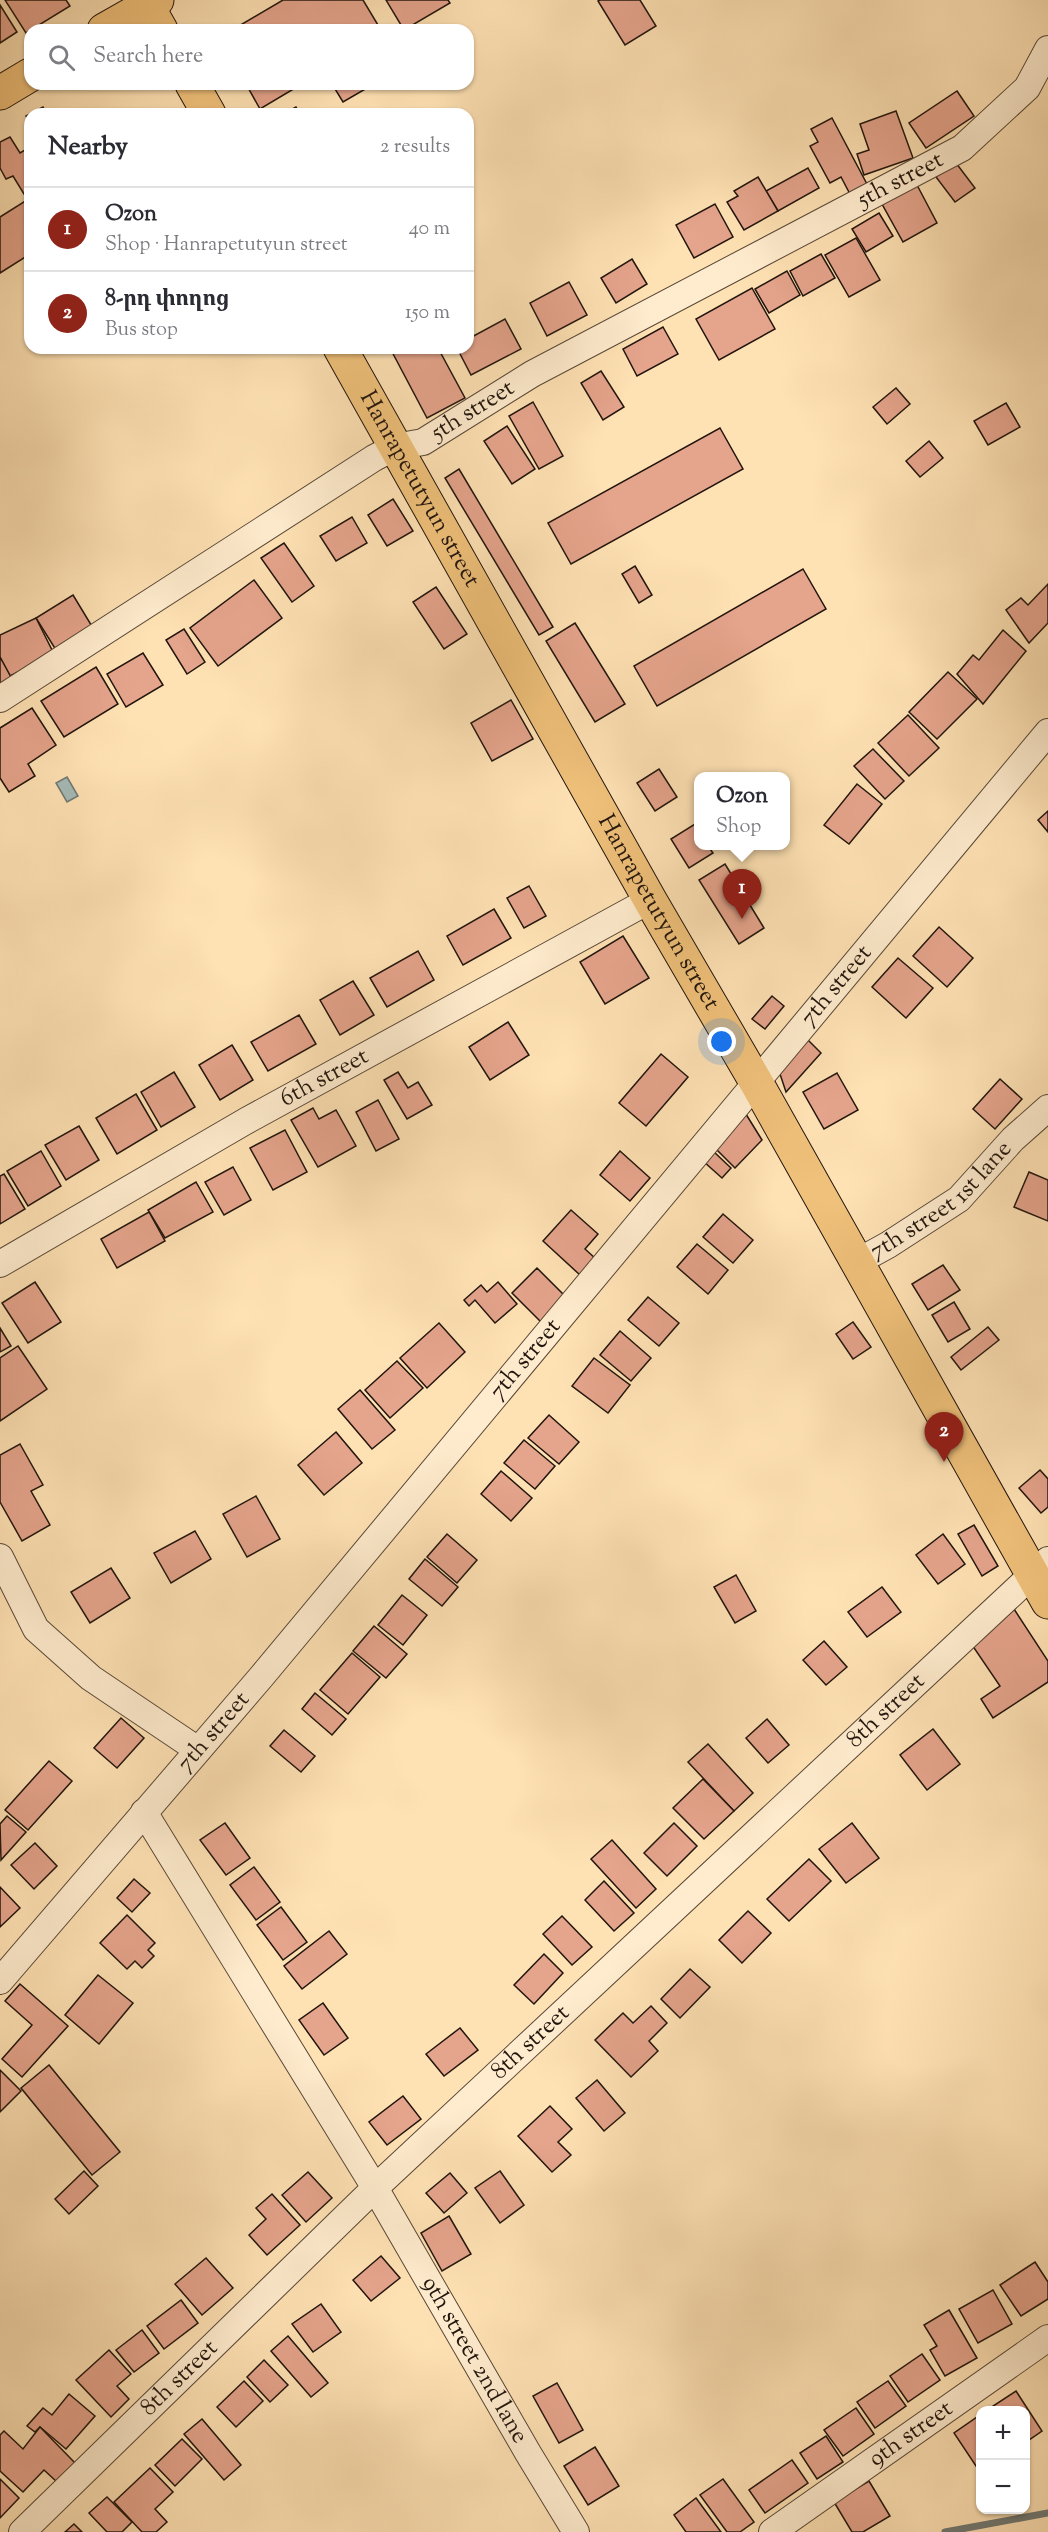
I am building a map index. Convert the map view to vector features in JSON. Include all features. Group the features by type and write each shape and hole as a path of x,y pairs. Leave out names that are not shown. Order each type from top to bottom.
{"main road":[{"path":"118,24 152,9"},
{"path":"0,93 24,79"},
{"path":"195,90 206,108"},
{"name":"Hanrapetutyun street","path":"343,354 857,1262 1043,1579"}],"street":[{"name":"5th street","path":"0,699 395,447 423,441 532,374 962,148 1027,88 1048,49"},
{"name":"7th street","path":"0,1981 262,1676 1048,732"},
{"name":"6th street","path":"0,1264 246,1121 651,900"},
{"name":"7th street 1st lane","path":"857,1262 888,1245 959,1199 1013,1139 1048,1108"},
{"path":"0,1557 36,1629 91,1678 198,1750"},
{"name":"8th street","path":"22,2532 375,2188 1043,1579"},
{"name":"9th street 2nd lane","path":"144,1812 375,2188 576,2532"},
{"name":"9th street","path":"772,2532 1048,2338"}],"water":[{"path":"67,777 78,796 67,802 56,783"}],"building":[{"path":"5,0 66,0 70,6 41,24 24,24 24,30"},
{"path":"283,0 363,0 377,24 242,24"},
{"path":"386,0 448,0 450,3 414,24 400,24"},
{"path":"640,0 656,26 625,45 598,1"},
{"path":"0,5 17,32 0,43"},
{"path":"249,90 292,90 262,108 259,108"},
{"path":"336,90 364,90 343,102"},
{"path":"957,91 974,116 926,148 909,123"},
{"path":"896,111 913,158 864,175 857,154 869,150 860,124"},
{"path":"832,118 868,186 851,196 841,177 830,183 810,146 818,142 811,129"},
{"path":"10,137 20,153 24,151 24,194 13,176 6,179 0,168 0,142"},
{"path":"956,163 975,188 955,202 936,177"},
{"path":"808,168 819,188 778,211 766,191"},
{"path":"758,177 778,211 744,230 727,202 738,196 734,191"},
{"path":"917,185 937,223 903,242 882,204"},
{"path":"24,202 24,258 0,273 0,217"},
{"path":"715,204 733,237 694,258 676,225"},
{"path":"879,213 893,236 866,252 852,229"},
{"path":"856,238 880,280 849,297 825,255"},
{"path":"821,254 835,278 803,296 790,271"},
{"path":"632,259 647,284 616,303 601,278"},
{"path":"787,271 800,295 769,313 755,289"},
{"path":"569,282 587,315 547,336 530,303"},
{"path":"752,288 775,329 719,360 696,319"},
{"path":"505,319 521,349 471,375 460,354 474,354 474,336"},
{"path":"663,327 678,354 637,376 623,349"},
{"path":"393,354 441,354 465,398 427,418"},
{"path":"601,371 624,407 603,420 581,383"},
{"path":"896,388 910,404 887,424 873,407"},
{"path":"533,402 563,456 539,469 509,416"},
{"path":"1006,403 1020,427 988,445 974,421"},
{"path":"507,426 535,469 512,484 484,441"},
{"path":"720,428 743,469 571,564 548,523"},
{"path":"929,441 943,458 920,477 906,461"},
{"path":"459,469 553,627 539,635 445,478"},
{"path":"393,499 413,531 387,546 368,515"},
{"path":"352,517 367,543 336,561 320,536"},
{"path":"284,543 314,586 292,602 261,558"},
{"path":"635,566 652,595 639,603 622,574"},
{"path":"803,569 826,609 657,706 634,666"},
{"path":"254,580 282,618 218,666 190,628"},
{"path":"1048,584 1048,623 1029,643 1006,610 1021,598 1028,605"},
{"path":"436,587 467,634 444,649 413,602"},
{"path":"73,595 93,628 56,650 36,618"},
{"path":"36,618 54,654 10,676 0,657 0,635"},
{"path":"575,623 625,704 595,722 546,641"},
{"path":"184,629 205,662 187,674 166,640"},
{"path":"1003,630 1026,651 983,704 957,674 973,655 979,660"},
{"path":"143,653 163,685 126,707 107,674"},
{"path":"0,657 12,679 0,686"},
{"path":"96,667 118,704 64,737 41,701"},
{"path":"948,672 977,699 937,739 909,712"},
{"path":"511,700 533,739 492,761 471,723"},
{"path":"32,708 56,745 28,764 35,776 9,792 0,778 0,728"},
{"path":"908,715 939,748 909,776 878,743"},
{"path":"873,749 904,781 885,799 854,766"},
{"path":"659,769 677,797 655,811 637,783"},
{"path":"857,784 882,804 849,844 824,825"},
{"path":"1048,811 1048,832 1038,820"},
{"path":"694,825 694,850 711,850 713,853 689,868 671,839"},
{"path":"725,864 764,928 739,944 699,880"},
{"path":"529,886 546,916 524,928 507,898"},
{"path":"494,909 511,938 463,965 447,936"},
{"path":"939,927 973,958 947,987 913,956"},
{"path":"623,936 649,978 605,1004 580,962"},
{"path":"418,951 434,980 387,1007 370,978"},
{"path":"898,958 933,988 906,1018 872,987"},
{"path":"353,981 374,1015 340,1035 320,1000"},
{"path":"772,996 784,1006 765,1029 752,1019"},
{"path":"299,1015 316,1044 268,1071 251,1042"},
{"path":"508,1022 529,1055 490,1080 469,1047"},
{"path":"805,1037 821,1053 786,1092 779,1071"},
{"path":"232,1045 253,1080 220,1100 199,1065"},
{"path":"661,1054 688,1077 646,1126 619,1103"},
{"path":"174,1072 195,1107 161,1127 141,1092"},
{"path":"398,1072 408,1088 418,1082 432,1105 407,1119 384,1080"},
{"path":"837,1073 858,1110 824,1129 803,1092"},
{"path":"1000,1079 1022,1099 995,1129 973,1109"},
{"path":"136,1094 157,1130 117,1154 96,1118"},
{"path":"378,1100 399,1139 376,1151 356,1112"},
{"path":"313,1108 319,1119 336,1110 356,1146 318,1167 291,1120"},
{"path":"744,1111 762,1140 735,1168 714,1147"},
{"path":"79,1126 99,1160 66,1180 45,1145"},
{"path":"285,1130 307,1172 273,1190 250,1148"},
{"path":"41,1151 61,1186 28,1206 7,1171"},
{"path":"620,1151 650,1178 630,1201 600,1175"},
{"path":"713,1151 731,1168 722,1178 703,1161"},
{"path":"233,1167 251,1200 224,1215 205,1182"},
{"path":"1029,1172 1048,1180 1048,1221 1014,1207"},
{"path":"4,1174 25,1209 0,1224 0,1176"},
{"path":"196,1182 213,1212 165,1238 148,1210"},
{"path":"571,1210 598,1234 585,1249 596,1259 580,1275 543,1241"},
{"path":"149,1212 165,1241 117,1268 101,1239"},
{"path":"723,1214 753,1240 733,1263 703,1237"},
{"path":"697,1244 728,1270 708,1294 677,1267"},
{"path":"943,1265 960,1290 928,1310 912,1284"},
{"path":"537,1268 569,1300 544,1325 512,1293"},
{"path":"35,1282 61,1322 28,1343 2,1303"},
{"path":"498,1282 517,1304 495,1323 475,1300 469,1306 464,1300 481,1285 487,1292"},
{"path":"648,1297 679,1323 659,1346 628,1320"},
{"path":"954,1302 970,1329 948,1342 932,1315"},
{"path":"853,1322 871,1347 853,1359 836,1334"},
{"path":"439,1323 465,1352 427,1388 400,1358"},
{"path":"988,1327 999,1340 961,1370 951,1357"},
{"path":"0,1328 11,1346 0,1352"},
{"path":"620,1331 651,1358 631,1381 600,1355"},
{"path":"18,1346 47,1389 0,1421 0,1358"},
{"path":"594,1358 630,1385 608,1413 572,1386"},
{"path":"397,1361 423,1388 390,1418 365,1390"},
{"path":"360,1390 395,1430 372,1449 338,1409"},
{"path":"549,1415 579,1442 559,1464 528,1438"},
{"path":"336,1432 362,1463 324,1495 298,1465"},
{"path":"524,1440 555,1466 535,1489 504,1463"},
{"path":"20,1444 43,1485 31,1491 50,1525 22,1541 0,1502 0,1455"},
{"path":"1040,1470 1048,1479 1048,1507 1041,1513 1019,1488"},
{"path":"501,1471 532,1498 511,1521 481,1494"},
{"path":"256,1496 280,1539 247,1557 223,1514"},
{"path":"974,1525 998,1566 982,1576 958,1534"},
{"path":"195,1531 211,1559 171,1583 154,1553"},
{"path":"447,1534 477,1560 457,1583 427,1557"},
{"path":"943,1534 965,1564 938,1584 916,1555"},
{"path":"425,1559 458,1587 442,1606 409,1579"},
{"path":"111,1568 130,1598 90,1623 71,1592"},
{"path":"736,1575 756,1611 735,1623 714,1587"},
{"path":"882,1587 901,1612 867,1637 848,1612"},
{"path":"402,1595 427,1615 403,1645 378,1625"},
{"path":"1014,1609 1048,1661 1048,1682 993,1718 981,1699 1000,1686 968,1639"},
{"path":"374,1626 407,1654 386,1678 353,1651"},
{"path":"824,1641 847,1667 826,1685 803,1660"},
{"path":"352,1653 380,1677 348,1714 320,1690"},
{"path":"315,1693 346,1719 332,1735 302,1709"},
{"path":"121,1718 144,1738 117,1768 94,1748"},
{"path":"767,1719 789,1745 768,1763 746,1738"},
{"path":"933,1729 960,1764 927,1790 900,1755"},
{"path":"284,1730 315,1756 301,1772 270,1746"},
{"path":"708,1744 753,1793 734,1811 688,1762"},
{"path":"49,1761 72,1781 28,1830 5,1810"},
{"path":"703,1779 734,1811 704,1839 673,1808"},
{"path":"7,1816 26,1832 1,1860 0,1824"},
{"path":"225,1823 250,1858 226,1875 200,1840"},
{"path":"674,1823 697,1846 667,1876 644,1853"},
{"path":"852,1823 879,1858 846,1883 819,1849"},
{"path":"612,1840 656,1889 636,1908 591,1859"},
{"path":"35,1843 57,1866 34,1889 11,1865"},
{"path":"809,1859 831,1881 789,1921 767,1899"},
{"path":"254,1867 280,1902 256,1920 230,1885"},
{"path":"134,1879 150,1893 132,1912 117,1898"},
{"path":"604,1881 634,1913 614,1931 585,1900"},
{"path":"0,1887 20,1908 0,1927"},
{"path":"281,1907 307,1942 283,1960 257,1925"},
{"path":"748,1911 771,1933 742,1963 719,1940"},
{"path":"127,1915 155,1943 148,1950 154,1956 142,1968 135,1961 127,1969 100,1943"},
{"path":"562,1916 592,1947 572,1965 543,1934"},
{"path":"329,1931 347,1954 302,1989 284,1966"},
{"path":"544,1954 563,1973 534,2004 514,1985"},
{"path":"690,1969 710,1987 680,2018 661,1999"},
{"path":"98,1975 133,2003 99,2044 65,2015"},
{"path":"20,1984 68,2026 22,2077 2,2059 32,2025 5,2001"},
{"path":"323,2003 348,2038 324,2055 299,2020"},
{"path":"651,2006 667,2023 649,2041 658,2051 631,2077 595,2040 623,2013 633,2023"},
{"path":"460,2028 478,2050 444,2076 426,2054"},
{"path":"49,2065 120,2152 92,2175 21,2088"},
{"path":"0,2070 21,2091 0,2112"},
{"path":"597,2080 625,2113 604,2131 576,2098"},
{"path":"403,2096 421,2119 387,2145 369,2122"},
{"path":"550,2106 572,2129 558,2142 571,2155 552,2172 518,2136"},
{"path":"84,2171 98,2186 69,2214 55,2199"},
{"path":"500,2171 524,2205 500,2223 475,2188"},
{"path":"308,2172 332,2198 306,2222 282,2195"},
{"path":"450,2173 467,2193 444,2213 426,2193"},
{"path":"272,2194 300,2225 267,2255 249,2235 266,2219 256,2208"},
{"path":"449,2216 471,2254 442,2271 421,2233"},
{"path":"381,2256 400,2278 371,2301 353,2280"},
{"path":"206,2258 233,2288 202,2315 175,2284"},
{"path":"1035,2262 1048,2282 1048,2299 1021,2316 1000,2285"},
{"path":"993,2290 1012,2324 978,2343 959,2309"},
{"path":"181,2300 198,2323 164,2349 147,2326"},
{"path":"321,2304 341,2332 313,2352 292,2324"},
{"path":"949,2310 977,2358 945,2376 930,2350 937,2346 924,2325"},
{"path":"142,2330 159,2353 134,2372 116,2350"},
{"path":"288,2336 328,2383 311,2397 271,2351"},
{"path":"109,2350 131,2374 117,2386 129,2399 111,2417 76,2380"},
{"path":"922,2354 940,2380 908,2402 890,2376"},
{"path":"264,2360 288,2385 270,2402 247,2377"},
{"path":"244,2381 263,2401 236,2427 217,2407"},
{"path":"888,2381 906,2406 875,2428 857,2402"},
{"path":"557,2383 583,2430 559,2443 533,2396"},
{"path":"1016,2391 1026,2406 993,2406"},
{"path":"69,2394 95,2416 66,2449 40,2427 35,2432 27,2426 43,2408 52,2415"},
{"path":"856,2408 874,2434 843,2456 824,2430"},
{"path":"1030,2413 1042,2431 1030,2439"},
{"path":"976,2418 976,2466 954,2433"},
{"path":"202,2419 241,2465 224,2480 184,2434"},
{"path":"40,2427 75,2463 57,2482 44,2470 23,2492 0,2471 0,2435 4,2431 23,2449"},
{"path":"826,2436 843,2462 817,2479 800,2453"},
{"path":"182,2439 202,2459 175,2486 155,2465"},
{"path":"595,2447 619,2486 588,2505 564,2466"},
{"path":"792,2460 808,2483 765,2513 749,2490"},
{"path":"150,2468 173,2492 155,2509 167,2522 156,2532 142,2532 114,2502"},
{"path":"0,2479 19,2498 0,2518"},
{"path":"723,2479 754,2522 740,2532 727,2532 700,2495"},
{"path":"869,2481 890,2516 863,2532 852,2532 834,2502"},
{"path":"107,2497 132,2522 122,2532 107,2532 89,2513"},
{"path":"696,2498 721,2532 686,2532 674,2515"},
{"path":"74,2524 82,2532 65,2532"}],"waterway":[{"path":"945,2532 1048,2513"}],"place":[{"name":"Ozon","path":"742,919"},
{"name":"8-րդ փողոց","path":"944,1462"}]}
